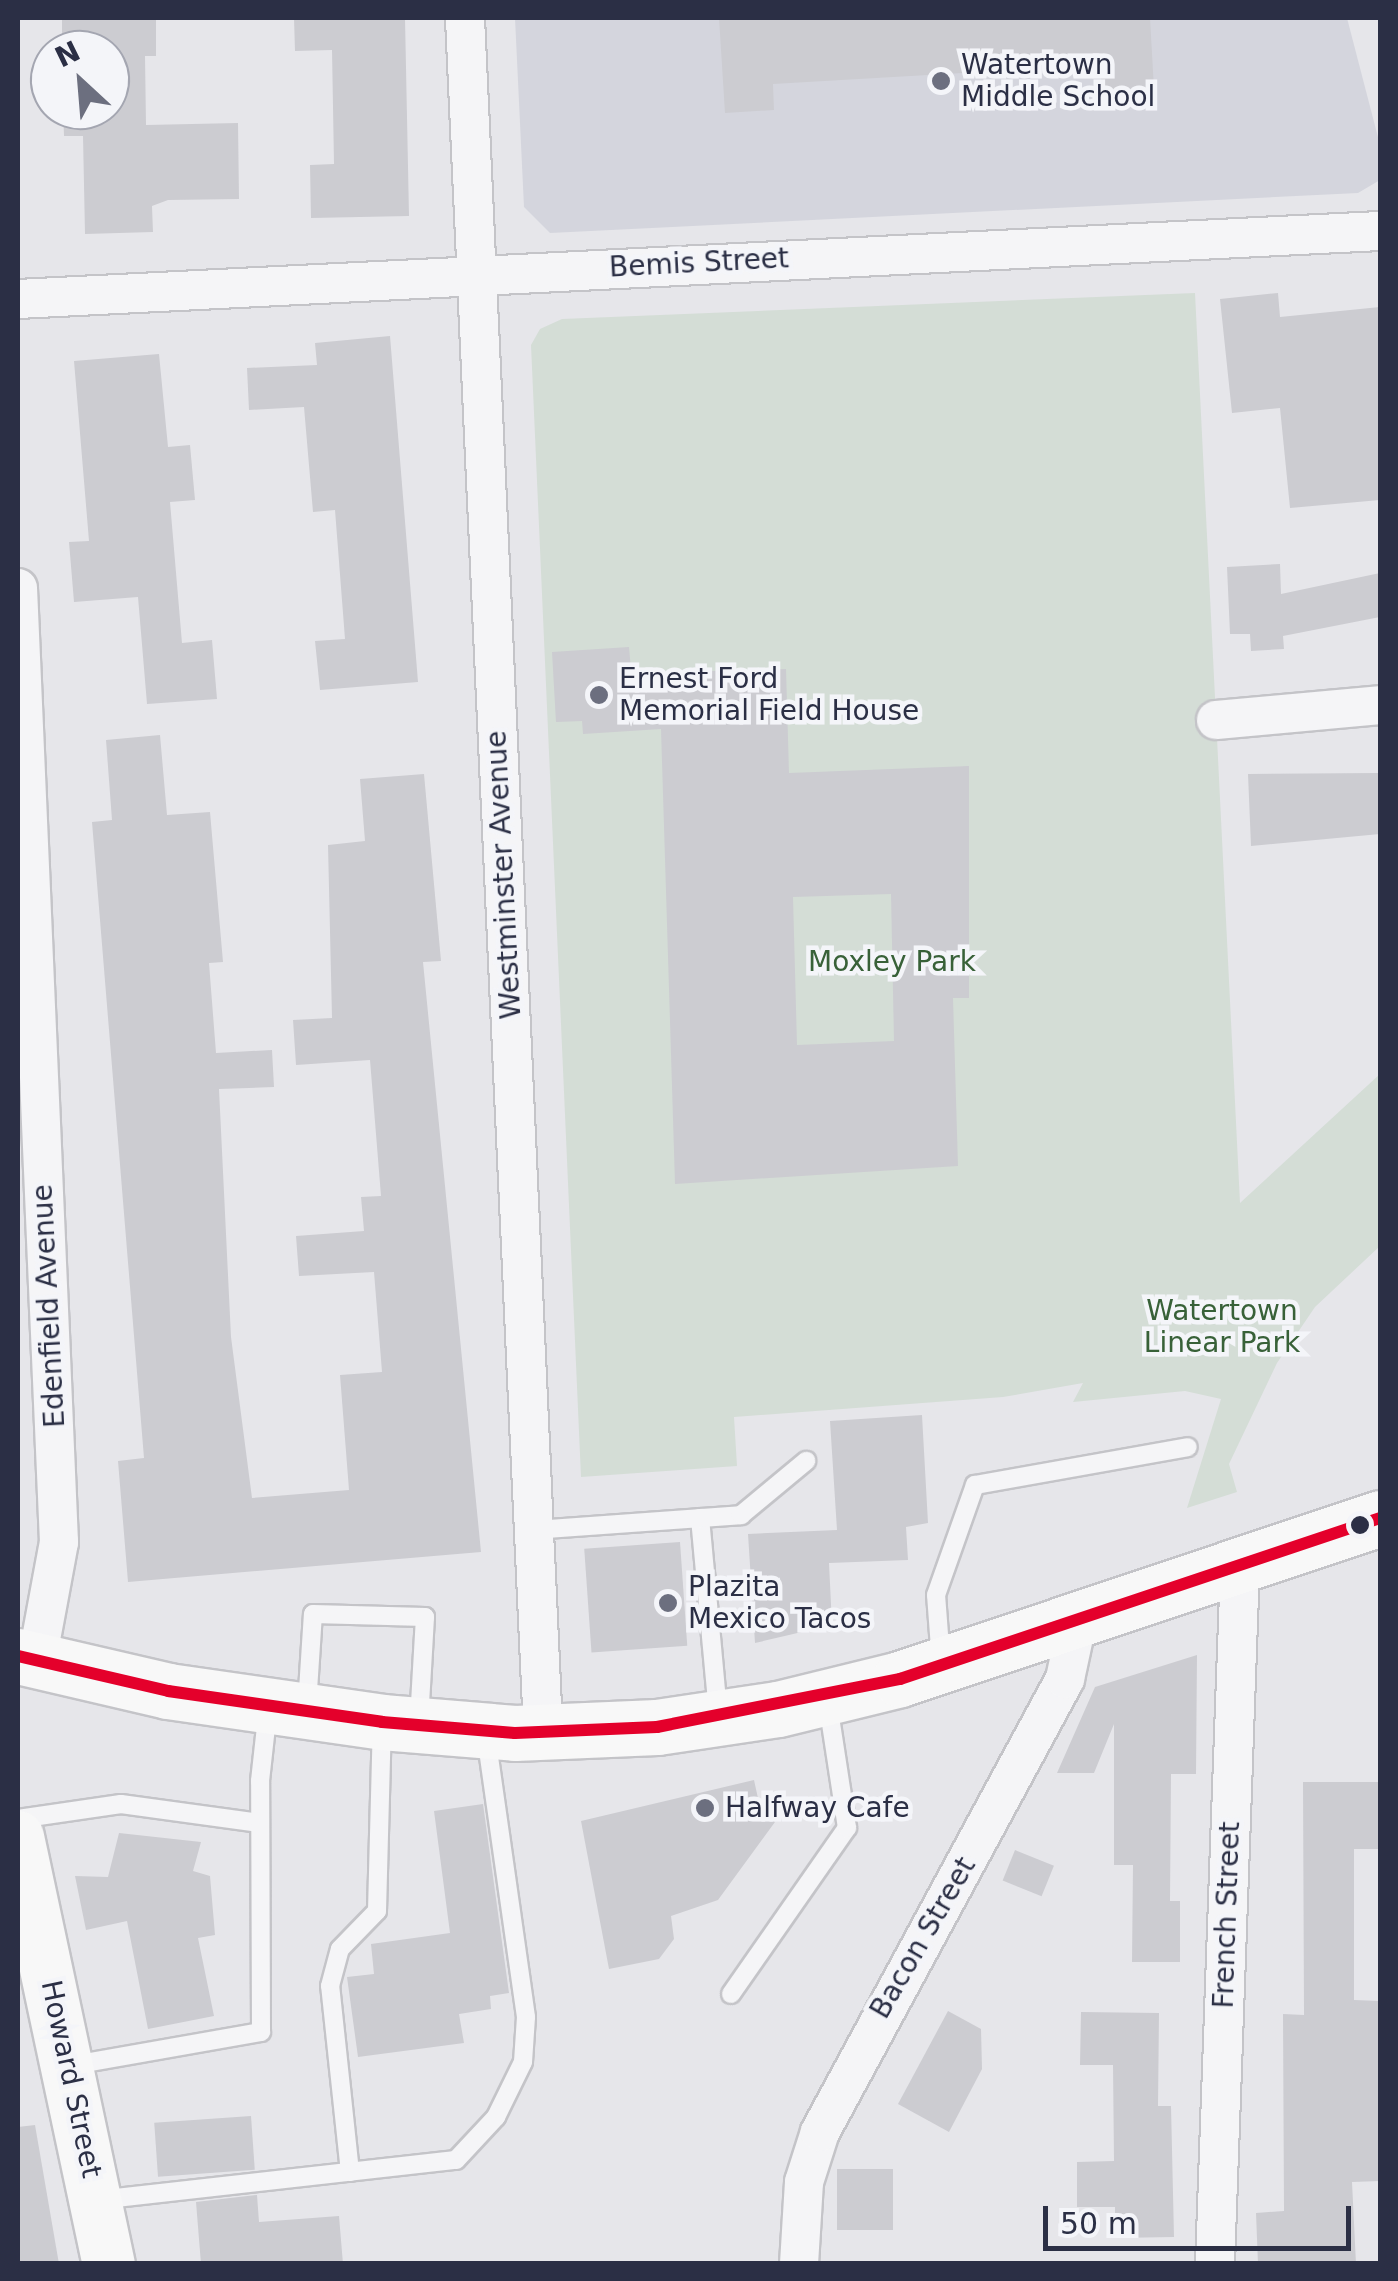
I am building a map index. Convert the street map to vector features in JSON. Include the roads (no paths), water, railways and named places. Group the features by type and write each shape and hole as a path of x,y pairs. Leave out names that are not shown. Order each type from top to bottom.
{"main road":[{"path":"23,1661 287,1710 400,1724 543,1732 719,1719 826,1698 942,1666 1380,1518"}],"street":[{"name":"Westminster Avenue","path":"465,18 543,1732"},
{"name":"Bemis Street","path":"18,299 1380,232"},
{"name":"Edenfield Avenue","path":"18,588 59,1542 23,1661"},
{"path":"1216,720 1380,704"},
{"name":"French Street","path":"1214,2264 1240,1567"},
{"name":"Bacon Street","path":"799,2264 804,2182 820,2132 1066,1678 1077,1623"},
{"name":"Howard Street","path":"18,1836 109,2264"}],"lane":[{"path":"942,1666 936,1596 975,1485 1188,1447"},
{"path":"534,1530 741,1515 806,1462"},
{"path":"700,1518 719,1719"},
{"path":"68,2066 260,2032 260,1823 312,1614 425,1617 400,1724 378,1912 340,1950 330,1986 350,2172"},
{"path":"731,1994 847,1828 826,1698"},
{"path":"97,2200 456,2160 496,2117 524,2062 525,1992 485,1731"},
{"path":"18,1819 121,1804 260,1823"}],"place":[{"name":"Watertown Middle School","path":"941,81"},
{"name":"Ernest Ford Memorial Field House","path":"599,695"},
{"name":"Plazita Mexico Tacos","path":"668,1603"},
{"name":"Halfway Cafe","path":"705,1808"}],"park label":[{"name":"Moxley Park","path":"892,962"},
{"name":"Watertown Linear Park","path":"1222,1327"}]}
